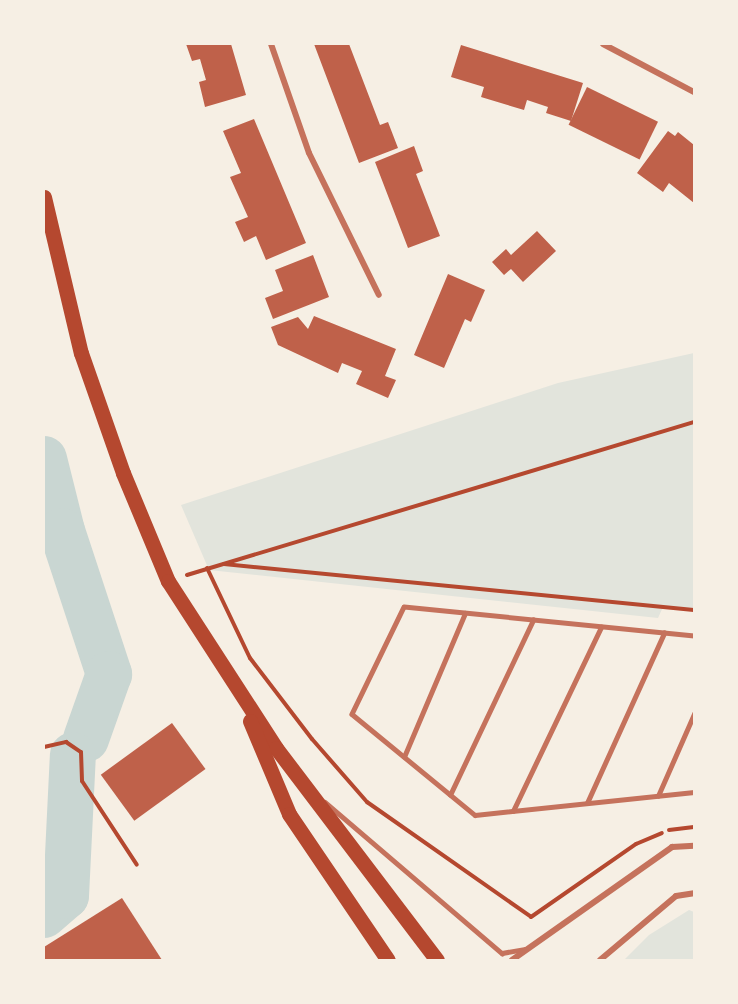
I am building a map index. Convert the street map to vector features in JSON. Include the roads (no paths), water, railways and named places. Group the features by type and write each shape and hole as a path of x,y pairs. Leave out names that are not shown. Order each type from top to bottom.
{"main road":[{"path":"44,197 81,353 123,473 168,581 230,678 302,782 437,960"},
{"path":"230,678 289,814 388,960"}],"street":[{"path":"271,44 309,153 380,295"},
{"path":"603,44 694,92"},
{"path":"512,960 524,949 672,847 694,846"},
{"path":"600,960 676,896 694,893"}],"lane":[{"path":"694,636 404,607 352,714 475,815 694,792"},
{"path":"404,757 465,613"},
{"path":"450,795 533,620"},
{"path":"513,811 601,627"},
{"path":"587,803 664,633"},
{"path":"658,796 694,714"},
{"path":"302,782 502,953 524,949"}],"waterway":[{"path":"44,459 62,531 109,674 86,739"},
{"path":"44,915 66,896 73,755"}]}
